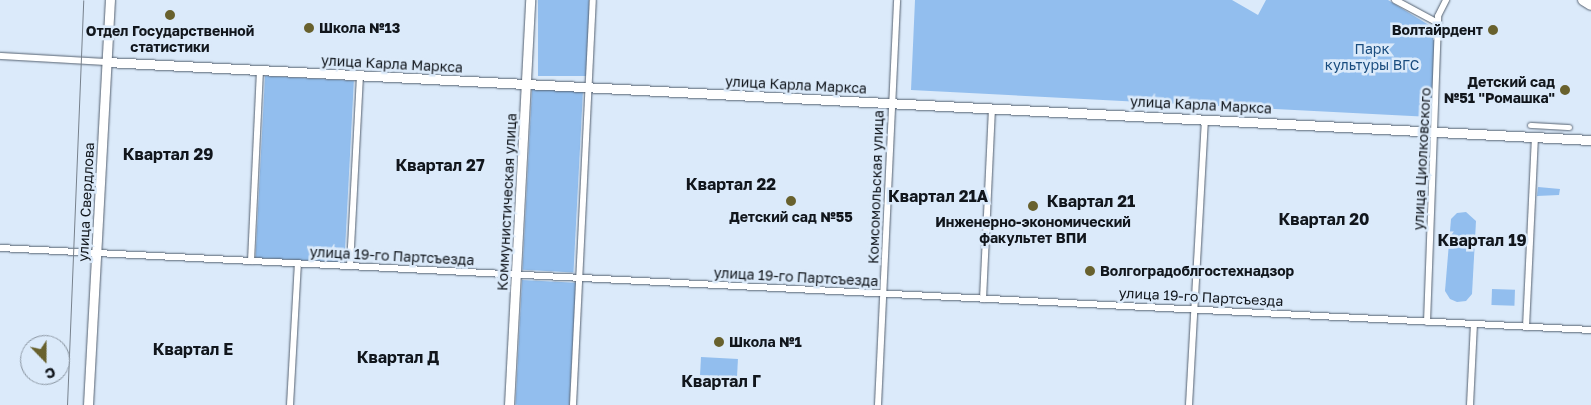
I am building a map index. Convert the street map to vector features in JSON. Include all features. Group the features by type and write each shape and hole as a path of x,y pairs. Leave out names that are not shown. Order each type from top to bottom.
{"main road":[{"path":"1583,0 1591,5"}],"street":[{"name":"улица Свердлова","path":"88,405 110,0"},
{"name":"Коммунистическая улица","path":"509,405 530,0"},
{"path":"574,405 593,0"},
{"name":"Комсомольская улица","path":"878,405 897,0"},
{"path":"1395,0 1438,23"},
{"name":"улица Циолковского","path":"1427,322 1436,131 1438,23 1446,0"},
{"name":"улица Карла Маркса","path":"0,56 360,77 590,87 1591,140"},
{"path":"251,261 260,71"},
{"path":"350,266 360,77"},
{"path":"983,299 992,108"},
{"path":"1189,405 1206,119"},
{"path":"1530,125 1569,127"},
{"path":"1526,327 1536,137"},
{"name":"улица 19-го Партсъезда","path":"0,248 1591,330"},
{"path":"290,405 298,264"},
{"path":"1470,405 1474,324"}],"green space":[{"path":"538,0 589,0 589,76 538,76"},
{"name":"Парк культуры ВГС","path":"915,0 1232,0 1258,15 1266,0 1388,0 1437,30 1431,117 911,90"},
{"path":"265,76 354,81 344,262 255,258"},
{"path":"532,89 583,92 573,272 523,270"},
{"path":"1538,187 1560,189 1559,195 1537,196"},
{"path":"1466,212 1476,221 1472,294 1466,301 1457,302 1450,299 1445,291 1451,219 1457,213"},
{"path":"522,280 576,283 570,405 515,405"},
{"path":"1492,289 1515,290 1514,306 1491,305"},
{"path":"701,357 738,359 737,377 700,375"}],"tram line":[{"path":"67,405 83,0"}],"place":[{"name":"Отдел Государственной статистики","path":"170,15"},
{"name":"Школа №13","path":"309,28"},
{"name":"Волтайрдент","path":"1493,30"},
{"name":"Детский сад №51 \"Ромашка\"","path":"1565,90"},
{"name":"Детский сад №55","path":"791,201"},
{"name":"Инженерно-экономический факультет ВПИ","path":"1033,206"},
{"name":"Волгоградоблгостехнадзор","path":"1090,271"},
{"name":"Школа №1","path":"719,342"}],"district":[{"name":"Квартал 29","path":"168,154"},
{"name":"Квартал 27","path":"440,165"},
{"name":"Квартал 22","path":"731,184"},
{"name":"Квартал 21А","path":"938,196"},
{"name":"Квартал 21","path":"1091,201"},
{"name":"Квартал 20","path":"1324,219"},
{"name":"Квартал 19","path":"1482,240"},
{"name":"Квартал Е","path":"193,349"},
{"name":"Квартал Д","path":"398,357"},
{"name":"Квартал Г","path":"721,381"}]}
